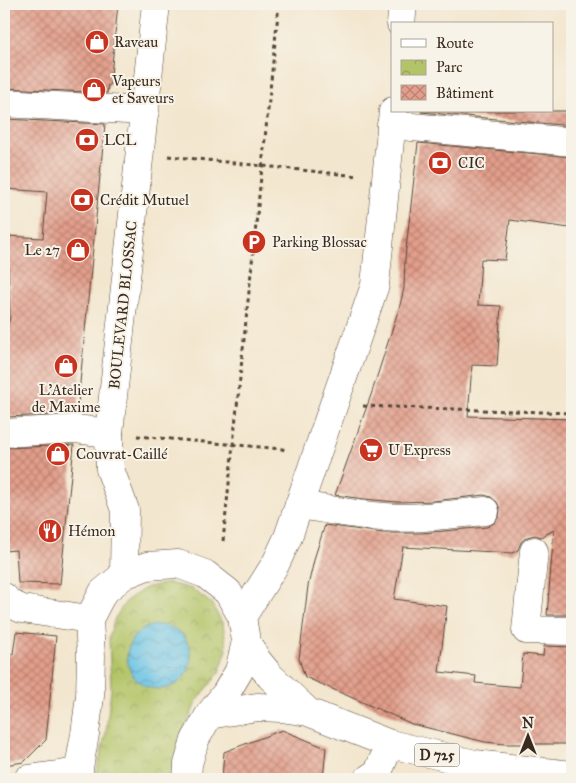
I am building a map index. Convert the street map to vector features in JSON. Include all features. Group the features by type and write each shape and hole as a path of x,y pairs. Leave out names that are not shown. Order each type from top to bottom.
{"main road":[{"name":"BOULEVARD BLOSSAC","path":"124,576 125,510 110,469 109,433 156,4"},
{"path":"401,22 403,4"},
{"path":"4,103 145,112"},
{"path":"187,779 188,764 195,740 209,715 226,693 239,671 244,629 288,537 375,285 392,118 572,142"},
{"path":"4,433 75,429 109,433"},
{"path":"299,505 385,517 417,517 485,511"},
{"path":"534,551 526,630 572,631"},
{"path":"28,779 78,776 90,696 90,619 103,592 124,576 148,566 178,564 206,574 228,592 244,629"},
{"path":"7,600 22,609 90,619"},
{"name":"D 725","path":"244,629 257,660 270,676 308,712"},
{"name":"D 725","path":"209,715 257,707 308,712 390,744 475,764 572,775"},
{"path":"368,779 378,772 390,744"}],"path":[{"path":"223,541 279,4"},
{"path":"140,153 386,179"},
{"path":"334,403 367,406 572,413"},
{"path":"109,433 282,450 314,459"}],"green space":[{"path":"169,583 192,589 211,603 223,624 227,650 219,673 197,701 180,738 171,779 95,779 106,732 111,689 109,637 115,618 127,600 147,587"}],"water":[{"path":"153,625 165,625 182,634 189,645 191,657 189,669 182,680 165,689 153,689 141,684 132,675 127,663 127,651 132,639 141,630"}],"building":[{"path":"5,4 118,4 110,85 108,85 107,93 4,88"},
{"path":"572,111 572,126 421,112"},
{"path":"4,119 105,124 77,414 4,417 4,345 10,317 7,236 43,238 47,192 5,189"},
{"path":"418,143 572,157 570,228 510,220 505,260 481,259 478,305 501,306 497,366 472,365 468,416 572,419 566,455 572,455 572,519 570,521 572,521 572,615 547,615 554,530 541,537 535,535 527,537 521,542 518,550 513,553 403,547 394,599 447,606 439,672 476,676 475,683 520,687 523,654 543,656 544,646 572,647 572,744 505,744 485,742 412,724 305,677 299,659 308,586 325,525 383,533 422,533 487,527 499,517 500,509 497,502 491,497 484,495 433,501 397,502 335,495 371,395 400,305 404,288 405,258"},
{"path":"74,445 60,584 18,583 16,550 4,551 4,448"},
{"path":"16,632 56,636 46,740 24,762 4,765 4,653 13,654"},
{"path":"282,730 326,748 323,779 222,779 224,752"}],"place":[{"name":"Raveau","path":"97,42"},
{"name":"Vapeurs et Saveurs","path":"94,90"},
{"name":"LCL","path":"87,140"},
{"name":"CIC","path":"440,163"},
{"name":"Crédit Mutuel","path":"82,200"},
{"name":"Parking Blossac","path":"254,242"},
{"name":"Le 27","path":"78,250"},
{"name":"L'Atelier de Maxime","path":"66,366"},
{"name":"U Express","path":"371,450"},
{"name":"Couvrat-Caillé","path":"58,454"},
{"name":"Hémon","path":"50,531"}]}
